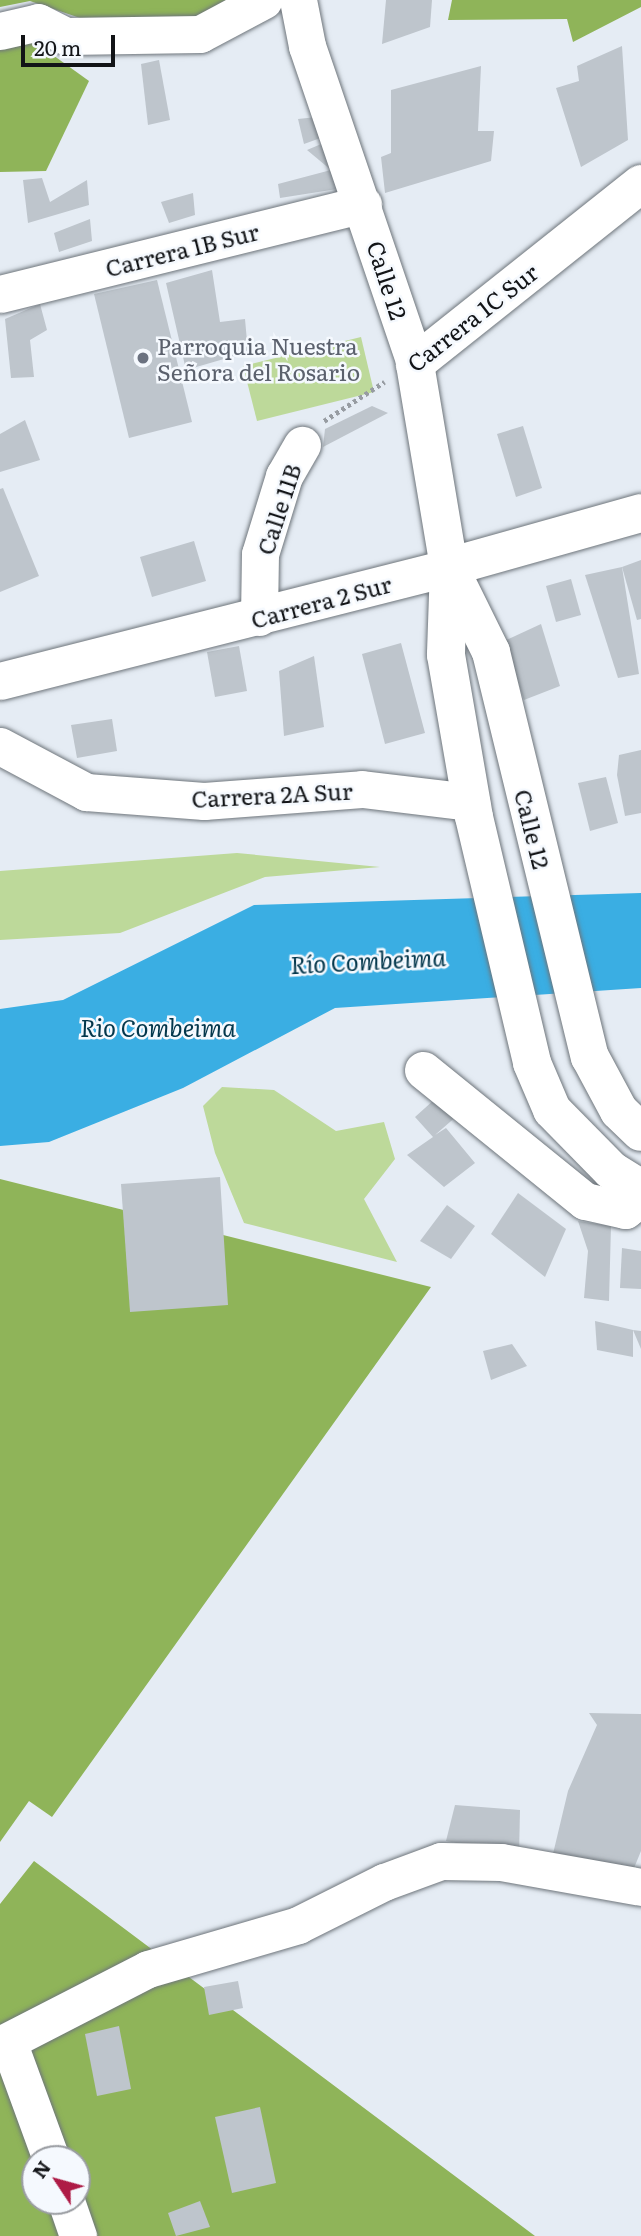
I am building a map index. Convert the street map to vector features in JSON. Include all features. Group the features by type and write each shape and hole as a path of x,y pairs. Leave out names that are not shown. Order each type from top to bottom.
{"main road":[{"name":"Carrera 1C Sur","path":"415,364 641,184"},
{"name":"Calle 12","path":"415,364 449,567 446,655 473,809 532,1063 552,1110 611,1170 641,1189"},
{"name":"Carrera 2 Sur","path":"449,567 641,513"},
{"name":"Calle 12","path":"449,567 491,652 590,1057 618,1111 641,1132"}],"street":[{"path":"0,31 38,22 66,36 201,34 264,0"},
{"name":"Calle 12","path":"298,0 307,46 363,204 415,364"},
{"name":"Carrera 1B Sur","path":"0,295 363,204"},
{"name":"Calle 11B","path":"259,617 260,554 284,476 302,445"},
{"name":"Carrera 2 Sur","path":"4,670 259,617 449,567"},
{"name":"Carrera 2A Sur","path":"0,746 86,792 204,801 362,789 473,809"},
{"path":"423,1070 585,1201 625,1210 641,1198"},
{"path":"45,2145 4,2045 148,1969 298,1925 384,1882 441,1861 500,1862 641,1887"},
{"path":"71,2215 78,2236"}],"path":[{"name":"Carrera 1C Sur","path":"302,445 326,418 415,364"}],"green space":[{"path":"0,0 232,0 198,19 86,20 30,1 0,7"},
{"path":"452,0 641,0 641,7 573,42 567,19 448,20"},
{"path":"0,17 89,81 46,171 0,172"},
{"path":"361,337 374,392 257,421 243,366"},
{"path":"237,853 380,867 265,877 120,933 0,940 0,871"},
{"path":"222,1087 274,1090 336,1131 384,1122 395,1159 364,1199 397,1262 244,1223 215,1153 203,1106"},
{"path":"0,1179 431,1287 52,1817 29,1801 0,1842"},
{"path":"34,1861 535,2236 0,2236 0,1904"}],"water":[{"name":"Rio Combeima","path":"641,893 641,988 335,1008 183,1088 49,1142 0,1146 0,1009 63,1000 254,905"}],"building":[{"path":"386,0 432,0 430,27 382,44"},
{"path":"622,46 628,140 581,167 556,88 579,81 577,66"},
{"path":"159,60 170,120 148,125 141,64"},
{"path":"481,66 478,131 494,131 491,161 385,193 381,157 391,153 391,90"},
{"path":"335,115 337,132 304,144 298,119"},
{"path":"340,136 350,187 280,198 278,184 331,170 307,150"},
{"path":"42,178 50,202 87,180 89,205 28,223 23,180"},
{"path":"193,193 195,215 169,223 161,202"},
{"path":"90,219 92,241 59,252 54,233"},
{"path":"212,270 220,322 245,319 248,352 186,370 166,283"},
{"name":"Parroquia Nuestra Señora del Rosario","path":"157,280 192,422 129,438 94,294"},
{"path":"40,304 47,330 30,340 34,377 11,378 5,319"},
{"path":"372,406 388,413 323,447 325,429"},
{"path":"25,420 40,460 0,472 0,434"},
{"path":"523,426 542,488 516,497 497,434"},
{"path":"3,488 39,576 0,592 0,489"},
{"path":"194,541 206,581 152,597 140,557"},
{"path":"641,560 641,619 637,620 622,567"},
{"path":"622,567 639,674 618,678 585,575"},
{"path":"571,579 581,615 556,622 546,586"},
{"path":"541,624 560,686 524,700 504,641"},
{"path":"401,643 425,733 385,744 362,654"},
{"path":"239,646 247,691 215,697 207,652"},
{"path":"314,656 324,727 284,736 279,671"},
{"path":"112,719 117,751 77,758 71,725"},
{"path":"641,750 641,813 625,816 617,775 619,755"},
{"path":"606,777 618,823 590,831 578,783"},
{"path":"435,1099 458,1115 435,1135 446,1128 475,1163 444,1187 407,1155 433,1137 415,1117"},
{"path":"220,1177 228,1305 130,1312 121,1184"},
{"path":"518,1193 566,1229 545,1277 491,1234"},
{"path":"447,1205 475,1226 451,1259 420,1241"},
{"path":"578,1221 611,1226 609,1301 584,1298 588,1251"},
{"path":"622,1248 641,1251 641,1289 620,1288"},
{"path":"595,1321 633,1330 633,1357 597,1350"},
{"path":"633,1330 641,1331 641,1349"},
{"path":"512,1344 527,1366 491,1380 483,1351"},
{"path":"589,1713 641,1714 641,1851 632,1873 552,1858 568,1791 597,1725"},
{"path":"455,1805 520,1810 519,1855 446,1841"},
{"path":"238,1981 243,2008 209,2015 204,1987"},
{"path":"119,2026 131,2089 97,2096 85,2034"},
{"path":"260,2107 276,2183 232,2193 215,2117"},
{"path":"200,2201 210,2227 176,2236 168,2213"}],"place":[{"name":"Parroquia Nuestra Señora del Rosario","path":"143,358"}],"water label":[{"name":"Río Combeima","path":"368,960"}]}
